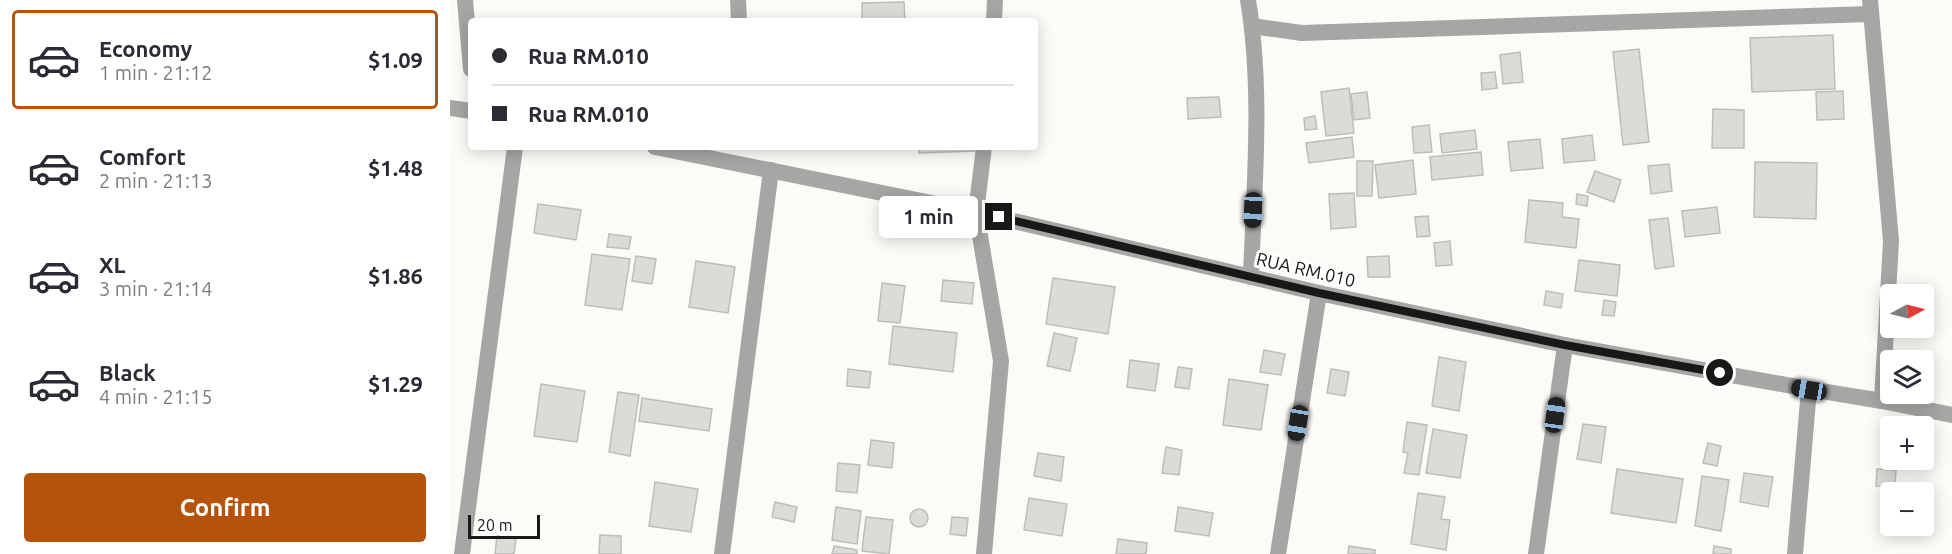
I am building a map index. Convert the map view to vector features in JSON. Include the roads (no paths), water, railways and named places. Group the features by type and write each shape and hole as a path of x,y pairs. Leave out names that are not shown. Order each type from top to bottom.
{"street":[{"path":"465,0 468,34"},
{"path":"738,0 739,18"},
{"path":"994,18 995,0"},
{"path":"1248,0 1252,26 1256,99 1251,277"},
{"path":"1252,26 1302,33 1870,7 1891,241 1885,350"},
{"path":"450,108 468,111"},
{"path":"462,554 515,150"},
{"name":"RUA RM.010","path":"685,150 724,154 771,170 976,212 1319,293 1565,345 1809,390 1880,401"},
{"path":"984,150 976,212 1001,361 984,554"},
{"path":"723,554 771,170"},
{"path":"1278,554 1319,293"},
{"path":"1536,554 1565,345"},
{"path":"1795,554 1809,390"},
{"name":"RUA RM.010","path":"1897,404 1952,415"}]}
